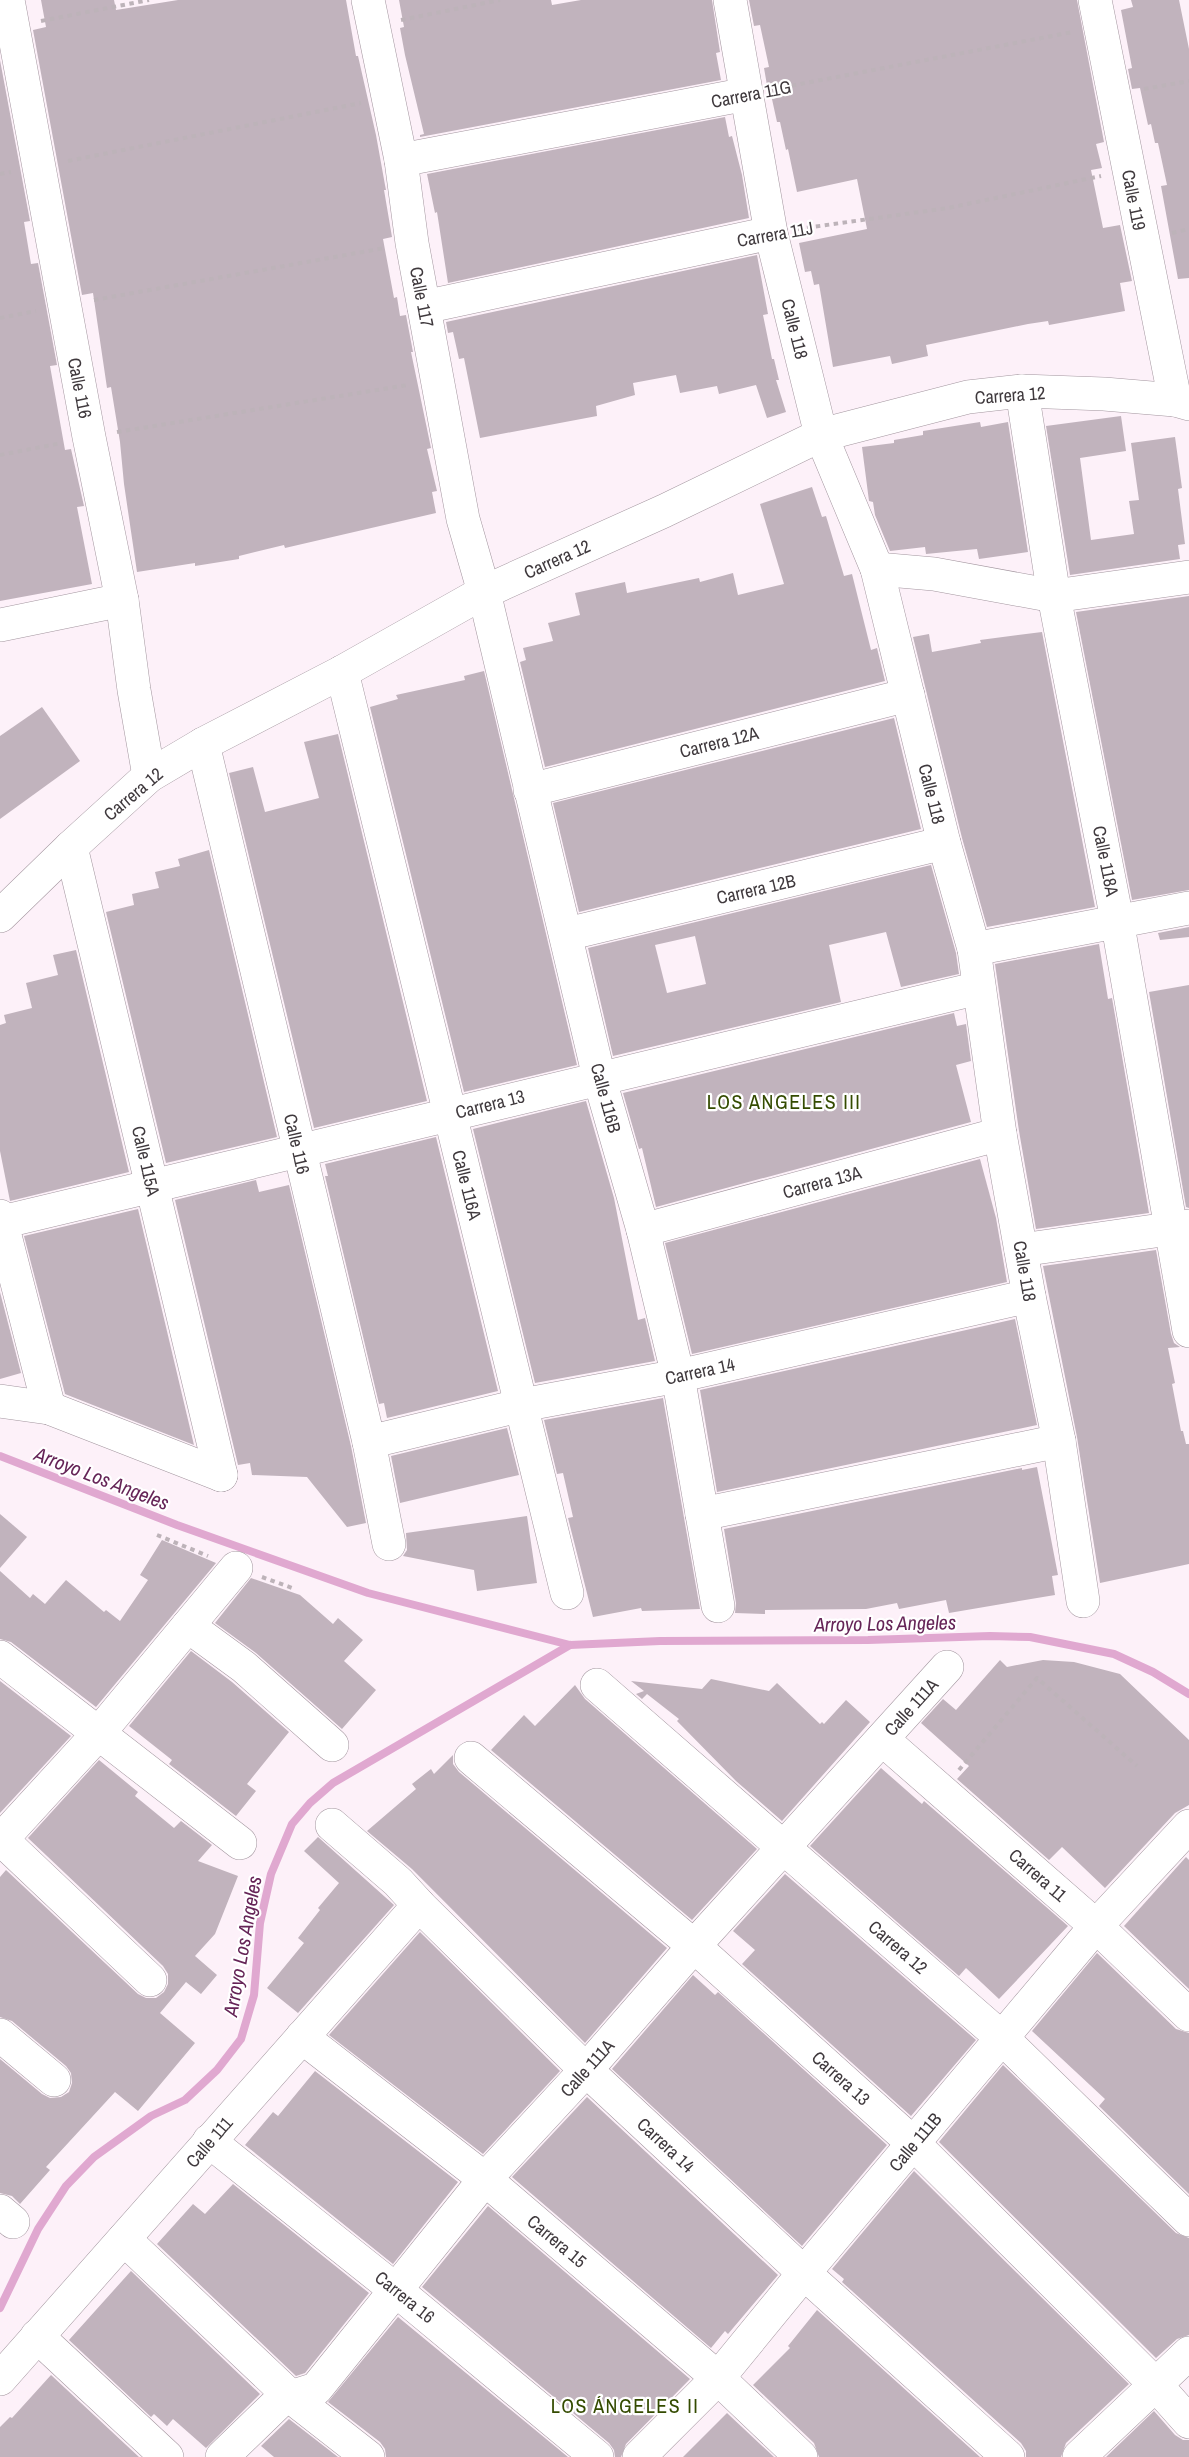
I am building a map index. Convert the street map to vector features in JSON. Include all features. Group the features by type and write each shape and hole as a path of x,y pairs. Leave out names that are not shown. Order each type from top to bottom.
{"street":[{"name":"Calle 118","path":"730,0 771,233 821,435 877,569 944,843 974,950 1000,1134 1029,1296 1059,1441 1083,1601"},
{"name":"Calle 116","path":"10,13 89,437 122,600 149,776"},
{"name":"Calle 117","path":"371,13 401,160 412,243 463,519 483,592"},
{"name":"Calle 119","path":"1097,13 1128,171 1182,402"},
{"name":"Carrera 11G","path":"401,160 747,94"},
{"name":"Carrera 11J","path":"424,307 771,233"},
{"name":"Carrera 12","path":"0,916 149,776 203,744 342,672 483,592 664,511 821,435 968,397 1022,391 1104,394 1182,402"},
{"name":"Calle 118A","path":"1022,391 1054,596 1180,1228 1189,1331"},
{"path":"877,569 934,574 1054,596 1189,577"},
{"name":"Calle 116B","path":"483,592 567,934 599,1077 643,1230 678,1376 718,1606"},
{"path":"0,625 122,600"},
{"name":"Calle 116A","path":"342,672 567,1593"},
{"name":"Carrera 12A","path":"530,790 908,695"},
{"name":"Calle 116","path":"203,744 369,1442 389,1544"},
{"name":"Carrera 12B","path":"567,934 944,843"},
{"name":"Calle 115A","path":"49,1408 220,1475 71,847"},
{"path":"974,950 1117,920 1189,908"},
{"name":"Carrera 13","path":"1,1219 152,1186 599,1077 979,988"},
{"name":"Carrera 13A","path":"643,1230 1000,1134"},
{"path":"0,1401 49,1408 1,1219"},
{"path":"1022,1250 1180,1228"},
{"name":"Carrera 14","path":"369,1442 522,1406 678,1376 1029,1296"},
{"path":"702,1514 1059,1441"},
{"path":"150,1980 0,1839 98,1734 236,1568"},
{"path":"188,1626 244,1668 332,1745"},
{"path":"0,1657 240,1842"},
{"name":"Calle 111A","path":"222,2457 274,2405 290,2396 316,2390 485,2179 586,2070 694,1946 947,1667"},
{"name":"Carrera 12","path":"597,1684 1002,2038 1189,2220"},
{"name":"Carrera 11","path":"882,1739 1096,1926 1189,2015"},
{"name":"Carrera 13","path":"471,1758 694,1946 914,2144 1156,2385 1189,2422"},
{"name":"Carrera 14","path":"332,1825 398,1881 418,1905 586,2070 804,2273 1008,2457"},
{"name":"Calle 111B","path":"639,2457 718,2378 1096,1926 1189,1826"},
{"name":"Calle 111","path":"0,2379 418,1905"},
{"path":"0,2035 54,2080"},
{"name":"Carrera 15","path":"302,2037 485,2179 718,2378 801,2457"},
{"name":"Carrera 16","path":"209,2141 397,2290 597,2457"},
{"path":"124,2239 290,2396 368,2457"},
{"path":"37,2336 167,2457"},
{"path":"1079,2457 1189,2353"}],"path":[{"path":"10,13 149,0"},
{"path":"371,13 500,0"},
{"name":"Carrera 11G","path":"747,94 1097,13"},
{"path":"1113,94 1189,81"},
{"path":"0,174 388,97"},
{"name":"Carrera 11J","path":"771,233 948,208 1128,171"},
{"path":"0,318 412,243"},
{"path":"0,455 89,437 439,380"},
{"path":"941,1791 1037,1678 1137,1766"}],"building":[{"path":"41,0 114,0 116,10 178,0 346,0 386,190 384,190 392,237 383,239 394,298 397,297 400,316 406,315 413,352 411,352 431,448 427,449 437,491 432,492 436,513 285,548 284,545 239,556 239,559 137,572 120,442 111,387 107,388 93,293 82,295 33,30 46,27"},
{"path":"399,0 551,0 552,5 581,0 712,0 720,52 716,53 721,80 420,137 424,134 405,55 400,28 404,27"},
{"path":"749,0 1077,0 1104,142 1096,144 1102,168 1091,170 1103,228 1120,225 1132,281 1120,283 1125,311 1049,325 1048,321 1028,324 926,345 928,356 892,364 890,356 833,367 819,284 814,285 811,271 805,272 799,243 867,229 857,179 797,192 788,149 786,150 780,122 777,122 770,90 768,91 764,68 769,67 760,25 754,26"},
{"path":"1131,0 1179,0 1189,49 1189,278 1178,279 1161,186 1167,185 1158,143 1155,143 1151,124 1148,125 1140,88 1132,89 1128,69 1132,68 1121,10 1133,7"},
{"path":"0,60 30,221 24,222 31,264 38,263 57,365 50,366 65,450 71,449 84,506 77,507 92,584 0,601"},
{"path":"725,117 742,175 749,218 448,283 437,212 435,213 427,174"},
{"path":"757,255 768,314 763,315 779,380 776,380 786,412 767,418 756,385 719,394 717,386 680,393 676,375 633,383 635,395 596,406 597,416 480,438 464,358 459,359 453,332 448,333 446,322"},
{"path":"1121,416 1126,451 1080,458 1091,540 1134,534 1129,501 1139,500 1131,443 1175,437 1182,488 1178,489 1185,544 1178,545 1180,559 1070,575 1046,426"},
{"path":"980,422 981,427 1008,422 1028,552 979,559 977,549 926,554 925,547 890,551 875,515 873,502 869,501 862,447 894,443 894,440 923,435 923,431"},
{"path":"812,487 822,517 826,516 844,576 852,574 871,650 877,648 885,681 545,767 520,662 526,660 523,648 553,641 548,623 580,615 575,593 625,582 627,593 699,578 700,582 733,573 738,595 784,584 760,504"},
{"path":"1189,596 1189,890 1132,900 1076,612"},
{"path":"1042,632 1095,907 987,927 962,838 913,637 929,634 932,652 981,643 980,640"},
{"path":"484,671 577,1065 464,1092 370,707 398,699 396,695 465,680 464,676"},
{"path":"42,707 80,761 0,819 0,736"},
{"path":"894,718 921,829 579,912 553,803"},
{"path":"338,734 427,1101 314,1128 229,773 253,767 265,812 319,798 304,742"},
{"path":"209,850 277,1137 166,1163 106,912 134,905 132,894 159,888 155,872 180,866 178,859"},
{"path":"931,865 956,953 959,974 901,987 886,932 829,945 841,1002 613,1056 588,948","holes":["695,936 706,984 667,993 655,945"]},
{"path":"1189,927 1189,937 1160,940 1158,933"},
{"path":"1099,944 1108,999 1112,998 1149,1213 1036,1229 1019,1131 995,964"},
{"path":"76,950 129,1172 10,1201 0,1151 0,1025 6,1023 4,1015 32,1008 26,983 58,975 53,955"},
{"path":"1189,985 1189,1208 1186,1207 1149,992"},
{"path":"954,1013 957,1026 966,1024 971,1061 956,1065 971,1122 656,1207 642,1148 639,1149 623,1093"},
{"path":"586,1101 614,1198 638,1320 645,1318 655,1361 535,1383 473,1129"},
{"path":"436,1137 498,1391 387,1418 384,1403 379,1404 325,1176 328,1176 325,1164"},
{"path":"980,1159 996,1218 1007,1282 692,1354 665,1243"},
{"path":"256,1180 259,1192 289,1185 351,1446 366,1523 347,1527 307,1477 252,1475 250,1463 238,1465 175,1200"},
{"path":"138,1209 194,1445 65,1394 24,1236"},
{"path":"1156,1250 1171,1334 1174,1343 1180,1347 1168,1348 1181,1431 1183,1431 1186,1444 1189,1444 1189,1564 1100,1583 1077,1437 1043,1266"},
{"path":"0,1292 21,1373 0,1379"},
{"path":"1015,1319 1037,1425 717,1492 700,1390"},
{"path":"663,1398 700,1609 642,1611 641,1608 593,1617 568,1518 573,1517 563,1473 557,1474 544,1420"},
{"path":"507,1428 519,1475 400,1503 391,1456"},
{"path":"1037,1467 1058,1575 1052,1576 1055,1595 949,1613 946,1600 899,1609 897,1603 866,1609 765,1610 765,1614 735,1613 736,1603 724,1529 1022,1468 1022,1470"},
{"path":"0,1514 27,1537 0,1568"},
{"path":"527,1516 537,1583 477,1591 474,1570 403,1556 407,1550 406,1533"},
{"path":"162,1540 216,1563 96,1707 11,1642 0,1639 0,1571 30,1598 33,1594 45,1604 66,1580 104,1612 106,1610 120,1621 148,1580 140,1575"},
{"path":"251,1578 300,1595 333,1624 338,1618 363,1640 344,1661 376,1690 342,1729 256,1653 215,1623"},
{"path":"191,1651 232,1682 289,1732 247,1784 256,1791 236,1816 169,1764 172,1760 129,1726"},
{"path":"1000,1660 1007,1667 1043,1660 1074,1662 1120,1674 1189,1740 1189,1805 1175,1813 1105,1888 1062,1847 1049,1860 957,1779 969,1766 921,1723 943,1699 956,1710"},
{"path":"711,1679 769,1691 777,1683 820,1724 822,1722 824,1724 846,1700 870,1722 782,1821 736,1781 677,1721 679,1719 647,1694 642,1699 636,1694 644,1691 631,1681 702,1689"},
{"path":"0,1681 71,1736 0,1813"},
{"path":"575,1685 585,1699 757,1849 692,1920 491,1750 524,1715 535,1726"},
{"path":"453,1755 453,1764 459,1772 667,1948 585,2043 412,1869 367,1831 416,1789 412,1784 431,1769 434,1774"},
{"path":"99,1760 138,1792 135,1796 174,1828 181,1821 212,1845 198,1861 238,1876 215,1934 195,1956 217,1975 201,1994 186,1982 160,2013 195,2043 138,2111 115,2092 46,2167 50,2170 20,2204 12,2196 0,2193 0,2059 50,2098 61,2097 69,2092 72,2083 71,2073 66,2066 12,2021 0,2017 0,1877 6,1870 138,1994 146,1998 156,1998 164,1992 168,1984 168,1974 163,1966 28,1838"},
{"path":"881,1768 922,1804 924,1801 1068,1926 999,1999 966,1968 959,1976 810,1846"},
{"path":"318,1837 394,1905 298,2013 267,1988 304,1943 298,1938 320,1910 318,1908 339,1883 304,1851"},
{"path":"1186,1857 1189,1860 1189,1989 1124,1926"},
{"path":"785,1874 976,2040 911,2116 742,1964 755,1950 733,1931"},
{"path":"420,1932 560,2071 483,2154 329,2035"},
{"path":"1097,1953 1176,2029 1189,2033 1189,2194 1099,2106 1105,2099 1032,2031"},
{"path":"693,1975 715,1995 718,1992 887,2145 802,2246 612,2069"},
{"path":"1003,2065 1176,2233 1189,2238 1189,2335 1177,2339 1156,2358 939,2142"},
{"path":"315,2071 458,2182 393,2264 245,2145 273,2112 278,2116"},
{"path":"587,2097 778,2275 728,2334 725,2331 711,2348 512,2177"},
{"path":"914,2171 1129,2384 1066,2443 1061,2457 1026,2457 1026,2451 1021,2443 842,2282 844,2279 832,2269"},
{"path":"233,2184 369,2293 305,2373 296,2376 157,2244 193,2204 205,2214"},
{"path":"488,2206 690,2379 626,2444 621,2457 615,2457 614,2450 609,2443 422,2287"},
{"path":"131,2271 260,2394 206,2448 173,2419 167,2426 154,2414 151,2417 69,2340"},
{"path":"817,2310 980,2457 819,2457 814,2443 753,2385 790,2348 788,2346"},
{"path":"398,2317 568,2457 386,2457 385,2449 380,2442 328,2402"},
{"path":"51,2375 139,2457 0,2457 0,2427 10,2417 12,2418"},
{"path":"1154,2411 1175,2435 1183,2440 1189,2440 1189,2457 1106,2457"},
{"path":"727,2413 774,2457 683,2457"},
{"path":"289,2419 338,2457 274,2457 261,2446"}],"waterway":[{"name":"Arroyo Los Angeles","path":"0,1456 177,1525 368,1593 570,1645 660,1641 1030,1637 1114,1654 1153,1672 1189,1694"},
{"name":"Arroyo Los Angeles","path":"0,2308 38,2229 66,2186 94,2157 151,2116 185,2100 217,2070 241,2039 254,1995 260,1923 271,1874 292,1824 310,1803 333,1783 570,1645"}],"district":[{"name":"LOS ANGELES III","path":"784,1101"},
{"name":"LOS ÁNGELES II","path":"625,2405"}]}
